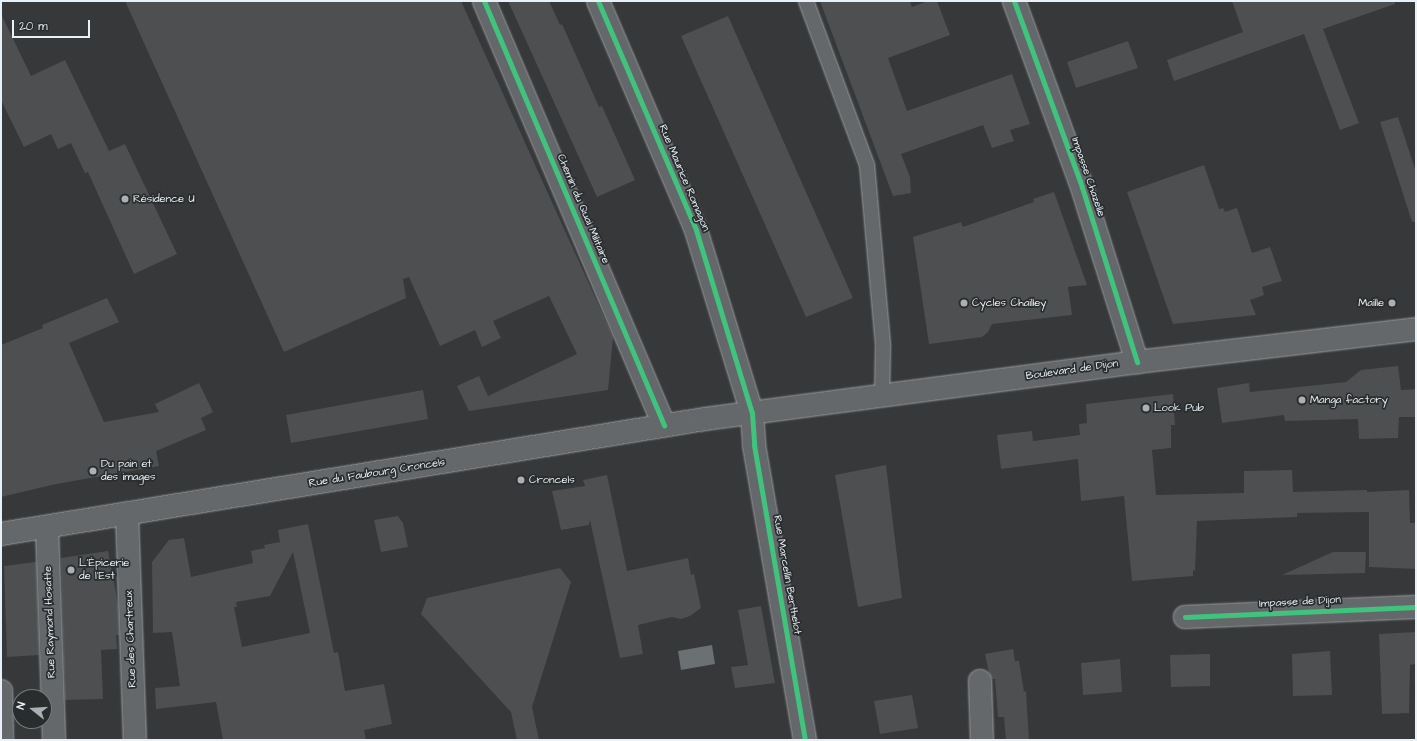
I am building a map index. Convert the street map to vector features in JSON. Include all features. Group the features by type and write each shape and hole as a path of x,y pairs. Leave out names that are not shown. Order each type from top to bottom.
{"street":[{"name":"Chemin du Quai Militaire","path":"484,1 664,426"},
{"name":"Rue Maurice Romagon","path":"598,1 696,230 752,413"},
{"name":"Impasse Chazelle","path":"1014,1 1080,181 1137,362"},
{"name":"Boulevard de Dijon","path":"752,413 1137,362 1416,329"},
{"name":"Rue du Faubourg Croncels","path":"1,534 752,413"},
{"name":"Rue Marcellin Berthelot","path":"752,413 754,445 805,740"},
{"name":"Rue des Chartreux","path":"127,514 135,740"},
{"name":"Rue Raymond Hosatte","path":"46,527 54,740"},
{"name":"Impasse de Dijon","path":"1185,617 1416,607"},
{"path":"980,681 982,740"},
{"path":"1,691 2,740"}],"lane":[{"path":"806,1 867,165 883,346 882,396"}],"shaded area":[{"path":"712,645 715,664 681,670 678,651"}],"building":[{"path":"125,1 461,1 613,337 608,390 469,411 457,386 479,376 488,396 577,354 549,296 493,321 501,338 482,347 475,330 440,346 409,277 403,279 406,298 284,352"},
{"path":"508,1 549,1 560,25 562,24 599,107 602,106 635,180 597,197"},
{"path":"820,1 910,1 912,7 928,1 937,1 950,35 888,58 907,111 1012,74 1030,124 1010,130 1014,141 992,148 983,125 901,154 910,177 911,193 893,196"},
{"path":"1232,1 1395,1 1395,4 1323,29 1359,123 1340,130 1304,34 1174,81 1167,60 1243,32"},
{"path":"1,14 31,76 65,60 109,151 125,144 177,254 134,274 88,172 85,173 71,143 58,149 51,134 24,147 1,100"},
{"path":"728,16 853,298 806,317 681,36"},
{"path":"1128,41 1138,68 1076,88 1067,62"},
{"path":"1398,117 1416,172 1416,222 1412,222 1380,122"},
{"path":"1204,165 1219,209 1223,208 1225,212 1237,208 1252,253 1270,247 1282,281 1262,287 1264,295 1250,300 1256,315 1173,324 1127,192"},
{"path":"1054,192 1087,285 1068,287 1072,315 992,324 988,332 982,337 929,344 913,237 961,222 963,227 1034,202 1033,199"},
{"path":"107,298 119,322 69,343 104,422 159,412 155,404 199,383 213,412 201,418 206,430 156,451 159,466 56,484 1,497 1,345 43,328 42,325"},
{"path":"1398,366 1401,390 1416,389 1416,417 1399,417 1398,438 1359,439 1358,419 1285,421 1284,415 1222,423 1217,388 1249,383 1250,392 1346,382 1361,370"},
{"path":"423,390 428,419 291,443 286,415"},
{"path":"1173,394 1175,425 1171,425 1171,448 1152,450 1156,495 1244,493 1244,471 1292,470 1293,492 1367,490 1367,492 1409,490 1410,523 1416,523 1416,569 1369,567 1369,512 1297,513 1297,517 1197,521 1195,571 1193,570 1193,576 1132,581 1124,496 1081,501 1078,459 1001,469 997,435 1032,431 1033,441 1080,435 1079,424 1087,423 1086,404"},
{"path":"886,465 902,598 858,607 835,475"},
{"path":"607,475 627,571 688,558 691,575 694,574 701,608 690,616 681,619 672,617 638,625 643,654 620,658 590,520 589,525 561,530 552,491 585,486 583,480"},
{"path":"398,516 403,523 408,547 381,552 374,520"},
{"path":"308,524 334,653 338,652 345,691 384,684 392,724 364,730 366,740 223,740 216,702 156,709 155,688 180,686 172,632 153,633 152,562 169,540 184,538 191,577 253,563 251,551 265,548 264,545 280,542 278,530","holes":["293,552 310,633 242,647 234,607 237,607 236,602 270,596"]},
{"path":"108,551 118,604 119,635 116,635 117,649 101,650 103,699 65,700 61,558"},
{"path":"1333,552 1366,552 1365,573 1282,575"},
{"path":"36,562 39,655 7,657 4,566"},
{"path":"560,568 571,582 532,707 539,740 517,740 511,712 421,614 427,598"},
{"path":"761,606 775,683 735,688 731,667 748,665 738,610"},
{"path":"1416,632 1415,664 1410,665 1409,713 1382,714 1379,634"},
{"path":"1013,649 1015,661 1019,661 1024,692 1026,691 1029,740 1006,740 1004,717 998,717 995,679 992,679 989,673 985,654"},
{"path":"1330,651 1332,695 1293,696 1292,654"},
{"path":"1210,654 1210,686 1171,687 1170,655"},
{"path":"1120,659 1122,692 1083,695 1081,663"},
{"path":"912,695 918,728 880,734 874,701"}],"cycle path":[{"path":"484,1 664,425"},
{"path":"598,1 696,230 752,413 754,445 805,740"},
{"path":"1014,1 1080,181 1137,362"},
{"path":"1185,617 1416,607"}],"place":[{"name":"Résidence U","path":"125,199"},
{"name":"Cycles Chailley","path":"964,303"},
{"name":"Maille","path":"1392,303"},
{"name":"Manga factory","path":"1302,400"},
{"name":"Look Pub","path":"1146,408"},
{"name":"Du pain et des images","path":"93,471"},
{"name":"Croncels","path":"521,480"},
{"name":"L'Épicerie de l'Est","path":"71,570"}]}
